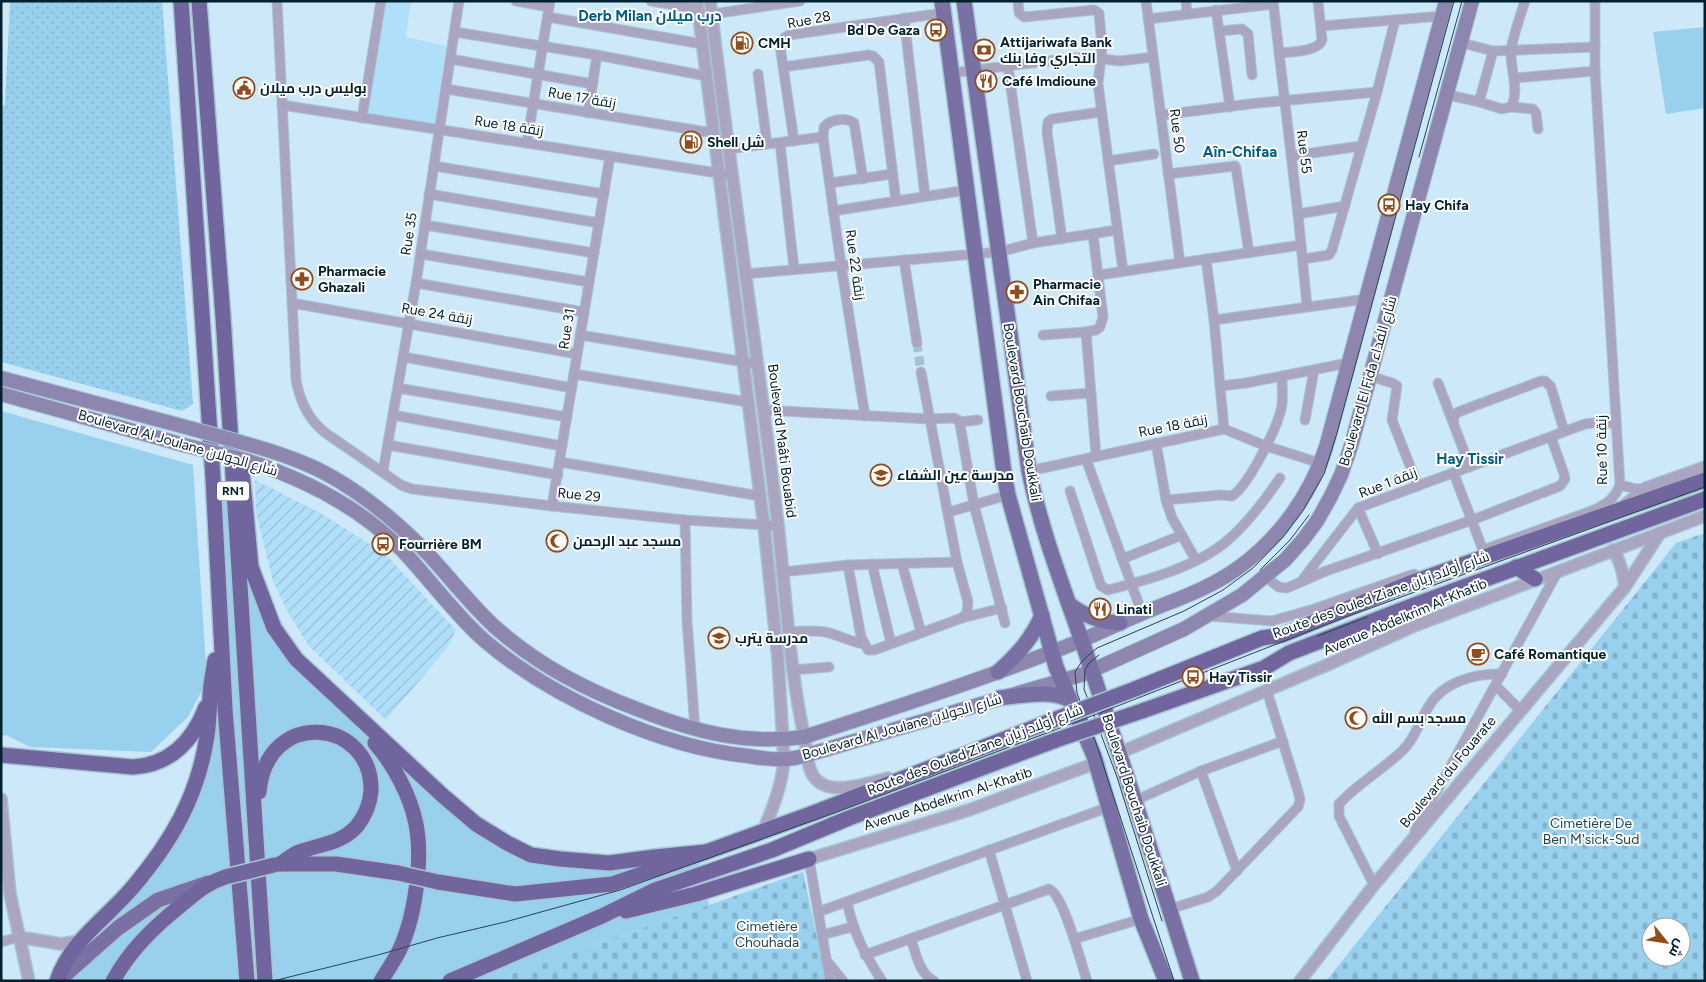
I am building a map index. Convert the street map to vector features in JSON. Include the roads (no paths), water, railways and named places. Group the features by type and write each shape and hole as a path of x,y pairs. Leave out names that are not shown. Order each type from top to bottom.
{"highway":[{"name":"RN1","path":"181,1 213,478 220,629 247,981"},
{"name":"RN1","path":"199,1 223,317 265,981"},
{"path":"223,317 230,351 251,567 274,628 296,660 442,796 476,824 506,843 531,855 609,863 655,856 706,852"},
{"name":"Route des Ouled Ziane شارع أولاد زيان","path":"114,981 124,962 148,933 209,882 225,876 277,864 336,864 515,894 612,884 763,831 1262,638 1282,635 1413,582 1705,480"},
{"name":"Route des Ouled Ziane شارع أولاد زيان","path":"450,981 602,916 655,890 772,850 849,818 1056,740 1264,668 1289,653 1516,567 1705,499"},
{"path":"1686,506 1705,514"},
{"path":"1516,567 1535,579"},
{"path":"57,981 64,963 79,941 132,889 157,856 184,814 202,764 210,717 210,696 220,629"},
{"path":"1,755 133,767 153,765 171,755 189,738 201,719 210,696"},
{"path":"336,698 379,747 394,768 416,824 418,859 413,908 399,952 381,981"},
{"path":"255,828 262,773 269,756 289,738 306,733 330,734 352,746 362,757 371,780 371,795 366,811 357,826 337,841 300,852 277,864"},
{"path":"602,916 664,902 809,860"},
{"path":"462,981 481,967"}],"main road":[{"name":"Boulevard Bouchaib Doukkali","path":"964,1 1034,499 1049,550 1092,670 1192,981"},
{"name":"Boulevard El Fida شارع الفداء","path":"1081,640 1186,596 1216,582 1239,568 1274,535 1288,519 1306,492 1320,463 1446,1"},
{"name":"Boulevard El Fida شارع الفداء","path":"1092,670 1184,629 1242,594 1285,560 1317,521 1341,475 1351,446 1448,95 1472,1"},
{"name":"Boulevard Bouchaib Doukkali","path":"942,7 1008,495 1061,680 1096,763 1141,920 1166,981"},
{"name":"Boulevard Al Joulane شارع الجولان","path":"1,378 247,444 303,462 374,504 424,549 469,601 513,642 546,666 593,692 643,712 695,729 731,737 783,740 804,736 933,695 1081,640"},
{"name":"Boulevard Al Joulane شارع الجولان","path":"1,394 245,460 294,477 339,502 394,542 473,629 502,655 559,692 602,713 651,732 723,753 784,760 807,755 1092,670"},
{"path":"1068,604 1091,618 1105,622 1120,623"},
{"path":"998,672 1028,642 1042,615"},
{"path":"502,655 513,642"},
{"path":"999,698 1052,694 1070,700"},
{"path":"57,981 118,928 158,900 209,882"}],"street":[{"name":"Rue 29","path":"277,1 296,380 305,409 321,430 401,485 412,489 684,520 778,526"},
{"path":"362,118 381,1"},
{"name":"Rue 35","path":"383,471 416,283 459,1"},
{"path":"516,1 550,4 527,142"},
{"path":"651,1 698,9 711,15 800,1"},
{"name":"Boulevard Maâti Bouabid","path":"710,1 778,526 798,712 807,755 813,775 826,786 849,787 916,772"},
{"path":"1018,1 1021,16 1028,18 1094,10 1099,13 1101,58 1098,84 1123,271"},
{"name":"Rue 50","path":"1146,1 1180,263"},
{"path":"1186,1 1187,14"},
{"path":"1279,53 1318,46 1322,40 1318,1"},
{"path":"1510,107 1513,103 1515,78 1511,51 1525,1"},
{"name":"Rue 10 زنقة","path":"1207,616 1272,622 1314,609 1594,510 1612,499 1620,485 1595,72 1595,1"},
{"path":"1148,19 1246,4 1273,2"},
{"name":"Rue 55","path":"1273,2 1307,306"},
{"name":"Rue 28","path":"794,141 780,46 784,38 789,35 904,18 942,7"},
{"name":"Boulevard Maâti Bouabid","path":"698,9 764,526 778,659 784,760 779,791 763,831"},
{"path":"1216,10 1230,107"},
{"path":"1321,26 1442,16"},
{"path":"548,17 702,44"},
{"path":"904,18 925,196"},
{"path":"1303,259 1325,256 1331,253 1377,92 1395,20"},
{"path":"1219,31 1242,29 1248,34 1252,74"},
{"path":"455,32 597,55 706,76"},
{"path":"1462,42 1491,51 1595,47"},
{"path":"1477,101 1491,51"},
{"path":"588,113 597,55"},
{"path":"783,66 869,56 873,56 879,62 896,201"},
{"path":"951,73 1074,58 1101,58 1120,61 1153,57"},
{"path":"450,59 592,84"},
{"path":"1008,67 1033,243"},
{"path":"1515,78 1595,72"},
{"path":"758,74 767,144"},
{"name":"Rue 17 زنقة","path":"446,89 713,134"},
{"path":"1161,115 1377,92"},
{"path":"1448,95 1477,101 1502,110 1510,107 1535,110 1538,128"},
{"name":"Rue 18 زنقة","path":"282,105 732,175"},
{"path":"1062,239 1046,132 1048,122 1052,119 1101,112"},
{"path":"728,149 823,137 824,127 830,121 847,119 854,122 856,127 863,179"},
{"name":"Rue 22 زنقة","path":"823,137 865,416"},
{"path":"780,143 794,269"},
{"path":"1291,156 1361,146"},
{"path":"1108,161 1154,154"},
{"name":"Rue 31","path":"552,506 610,156"},
{"path":"434,166 604,194"},
{"path":"1168,174 1235,166 1249,253"},
{"path":"830,183 892,174"},
{"path":"834,211 967,190"},
{"path":"429,194 599,223"},
{"path":"1298,214 1345,206"},
{"path":"425,225 594,252"},
{"path":"745,274 999,252 1033,243 1117,230"},
{"path":"1043,335 1096,330 1102,323 1099,275 1093,234"},
{"path":"1099,275 1301,245"},
{"path":"420,254 589,282"},
{"path":"1206,259 1214,320 1224,429"},
{"path":"904,260 917,343"},
{"path":"416,283 584,312"},
{"path":"1214,320 1366,299"},
{"name":"Rue 24 زنقة","path":"292,303 577,354"},
{"path":"1086,332 1096,456"},
{"path":"580,335 757,364"},
{"path":"404,357 572,388"},
{"path":"1220,386 1348,363"},
{"path":"1305,420 1314,370"},
{"path":"921,372 957,562 968,602 967,613 962,618"},
{"path":"574,374 748,402"},
{"path":"1166,500 1221,495 1232,496 1239,491 1245,484 1266,446 1280,414 1282,376"},
{"path":"1370,376 1397,386 1392,420 1418,486"},
{"path":"1454,421 1453,417 1458,412 1541,381 1548,383 1551,387 1564,431"},
{"path":"1438,383 1470,467"},
{"path":"398,388 567,417"},
{"path":"1051,396 1091,393"},
{"path":"763,410 929,419 954,418 959,422 974,505 1006,624"},
{"path":"393,416 562,446"},
{"path":"959,422 978,420"},
{"name":"Rue 1 زنقة","path":"1378,554 1358,508 1454,474 1564,431 1592,422 1616,424"},
{"name":"Rue 18 زنقة","path":"1029,471 1224,429 1266,446 1320,463"},
{"path":"1265,577 1282,588 1551,490 1563,483 1565,479 1551,437"},
{"path":"1156,443 1166,500 1172,518 1196,560"},
{"path":"388,445 558,475"},
{"path":"1086,459 1142,613"},
{"path":"560,462 760,496"},
{"path":"1620,485 1637,489 1646,488 1705,467"},
{"path":"1454,474 1483,550"},
{"path":"1070,491 1102,587 1108,590 1173,570 1217,548 1242,527 1268,496 1280,478"},
{"path":"1616,511 1646,488"},
{"path":"949,512 1008,495"},
{"path":"1302,581 1358,508"},
{"name":"Avenue Abdelkrim Al-Khatib","path":"1119,753 1267,691 1414,626 1660,533 1705,514"},
{"path":"684,520 687,621 695,729"},
{"name":"Boulevard du Fouarate","path":"1300,981 1374,885 1625,587 1660,533"},
{"path":"1122,559 1182,535"},
{"path":"1613,550 1623,572 1625,587"},
{"path":"782,572 848,565 957,562"},
{"path":"872,564 891,643"},
{"path":"902,564 921,632"},
{"path":"848,565 861,637 868,650 874,650 962,618 1002,608"},
{"path":"1407,846 1558,570"},
{"path":"788,632 810,630 826,632 855,643 864,644"},
{"path":"793,670 829,667"},
{"path":"1374,885 1339,816 1339,804 1402,752 1412,740 1428,707 1438,694 1452,685 1473,676 1487,673 1502,674"},
{"path":"1496,686 1520,710"},
{"path":"1170,909 1217,891 1298,807 1300,800 1298,791 1267,691"},
{"path":"1134,801 1201,771 1283,741"},
{"name":"Avenue Abdelkrim Al-Khatib","path":"809,860 970,810 1096,763"},
{"path":"1201,771 1237,871"},
{"path":"1,799 3,851 10,894 29,981"},
{"path":"818,912 1109,807"},
{"path":"989,850 1004,906 1028,981"},
{"path":"809,860 830,981"},
{"path":"865,955 1049,889 1054,890 1060,901 1087,981"},
{"path":"847,902 852,927 865,955 882,981"},
{"path":"1074,939 1141,920"},
{"path":"822,935 852,927"},
{"path":"1,942 19,937 61,944 79,941"},
{"path":"911,939 922,970 934,981"},
{"path":"826,960 843,981"}],"tunnel":[{"path":"917,343 921,372"}],"tram line":[{"path":"1174,981 1096,743 1077,693 1075,672 1082,661 1097,648 1184,611 1223,590 1253,568 1283,537 1304,509 1324,474 1337,433 1454,1"},
{"path":"1419,157 1462,1"},
{"path":"273,981 505,922 620,890 837,812 1097,714 1346,617 1705,487"},
{"path":"1260,570 1290,540 1309,515"},
{"path":"1318,636 1367,617"},
{"path":"1099,655 1089,663 1085,670 1084,689 1117,777 1162,921"}],"place":[{"name":"Bd De Gaza","path":"936,30"},
{"name":"CMH","path":"742,43"},
{"name":"Attijariwafa Bank التجاري وفا بنك","path":"984,50"},
{"name":"Café Imdioune","path":"986,81"},
{"name":"بوليس درب ميلان","path":"244,88"},
{"name":"Shell شل","path":"691,142"},
{"name":"Hay Chifa","path":"1389,205"},
{"name":"Pharmacie Ghazali","path":"302,279"},
{"name":"Pharmacie Ain Chifaa","path":"1017,292"},
{"name":"مدرسة عين الشفاء","path":"881,475"},
{"name":"مسجد عبد الرحمن","path":"557,541"},
{"name":"Fourrière BM","path":"383,544"},
{"name":"Linati","path":"1100,609"},
{"name":"مدرسة يترب","path":"719,638"},
{"name":"Café Romantique","path":"1478,654"},
{"name":"Hay Tissir","path":"1193,677"},
{"name":"مسجد بسم الله","path":"1356,718"}],"district":[{"name":"Derb Milan درب ميلان","path":"650,16"},
{"name":"Aîn-Chifaa","path":"1240,152"},
{"name":"Hay Tissir","path":"1470,459"}],"park label":[{"name":"Cimetière De Ben M'sick-Sud","path":"1591,832"},
{"name":"Cimetière Chouhada","path":"767,934"}]}
